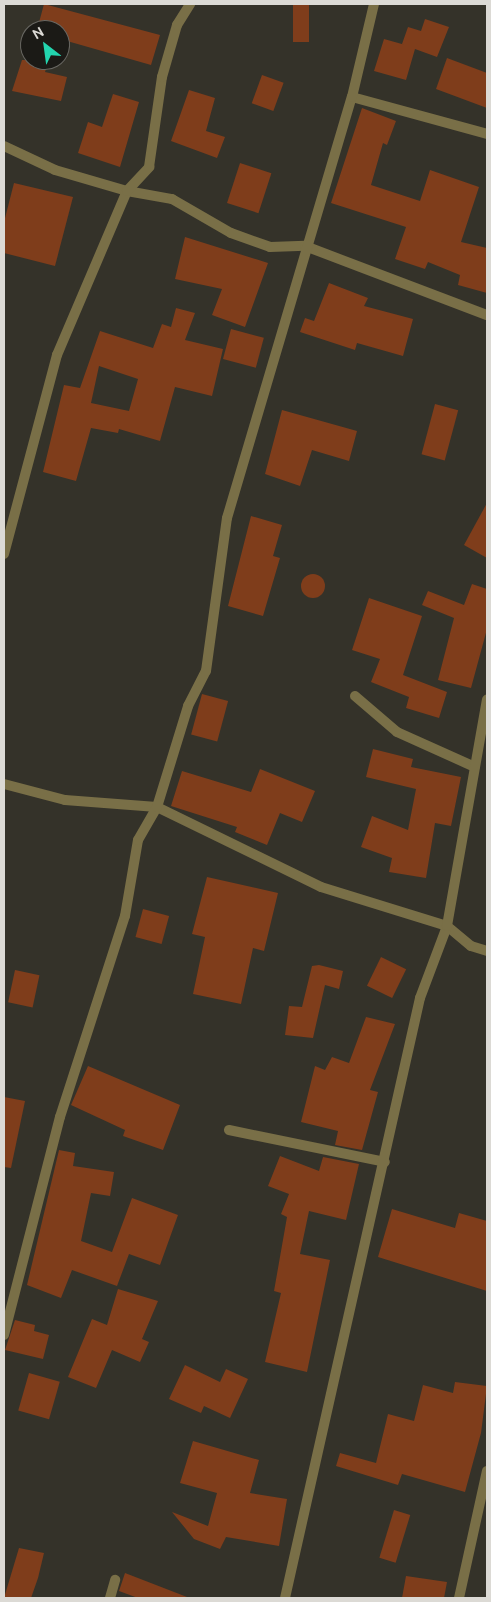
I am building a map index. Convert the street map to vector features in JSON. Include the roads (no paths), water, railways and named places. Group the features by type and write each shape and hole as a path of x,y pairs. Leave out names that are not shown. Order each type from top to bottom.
{"street":[{"path":"4,554 57,355 127,191 149,167 162,77 177,25 190,4"},
{"path":"4,1335 60,1117 125,916 138,840 157,807 188,706 206,671 227,518 305,246 352,97 374,4"},
{"path":"352,97 487,134"},
{"path":"4,146 55,170 127,191 172,199 230,232 270,247 305,246 487,315"},
{"path":"356,696 397,732 475,767"},
{"path":"285,1598 385,1162 420,998 447,926 487,700"},
{"path":"4,784 65,800 157,807 321,887 447,926 471,946 487,951"},
{"path":"229,1130 385,1162"},
{"path":"460,1598 487,1471"},
{"path":"110,1598 114,1580"}]}
